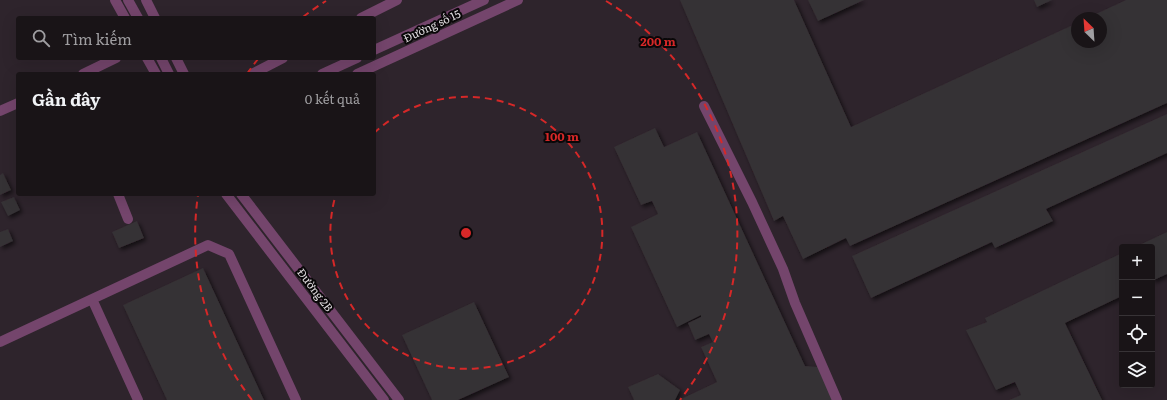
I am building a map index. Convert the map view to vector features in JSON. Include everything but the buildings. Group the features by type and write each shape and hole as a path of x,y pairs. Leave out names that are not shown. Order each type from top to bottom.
{"street":[{"path":"115,0 124,16"},
{"path":"128,0 137,16"},
{"path":"146,0 154,16"},
{"path":"365,16 397,0"},
{"name":"Đường số 15","path":"376,49 484,0"},
{"name":"Đường số 15","path":"361,72 518,0"},
{"path":"87,72 112,60"},
{"path":"149,60 155,72"},
{"path":"161,60 169,72"},
{"path":"177,60 183,72"},
{"path":"256,72 279,60"},
{"path":"326,72 353,60"},
{"path":"0,111 16,104"},
{"path":"704,106 752,202 783,269 795,303 837,400"},
{"path":"119,196 128,219"},
{"name":"Đường 2B","path":"228,196 384,400"},
{"name":"Đường 2B","path":"243,196 399,400"},
{"path":"0,342 208,245 229,254 296,400"},
{"path":"92,299 138,400"}],"shaded area":[{"path":"0,0 1167,0 1167,400 0,400"}]}
